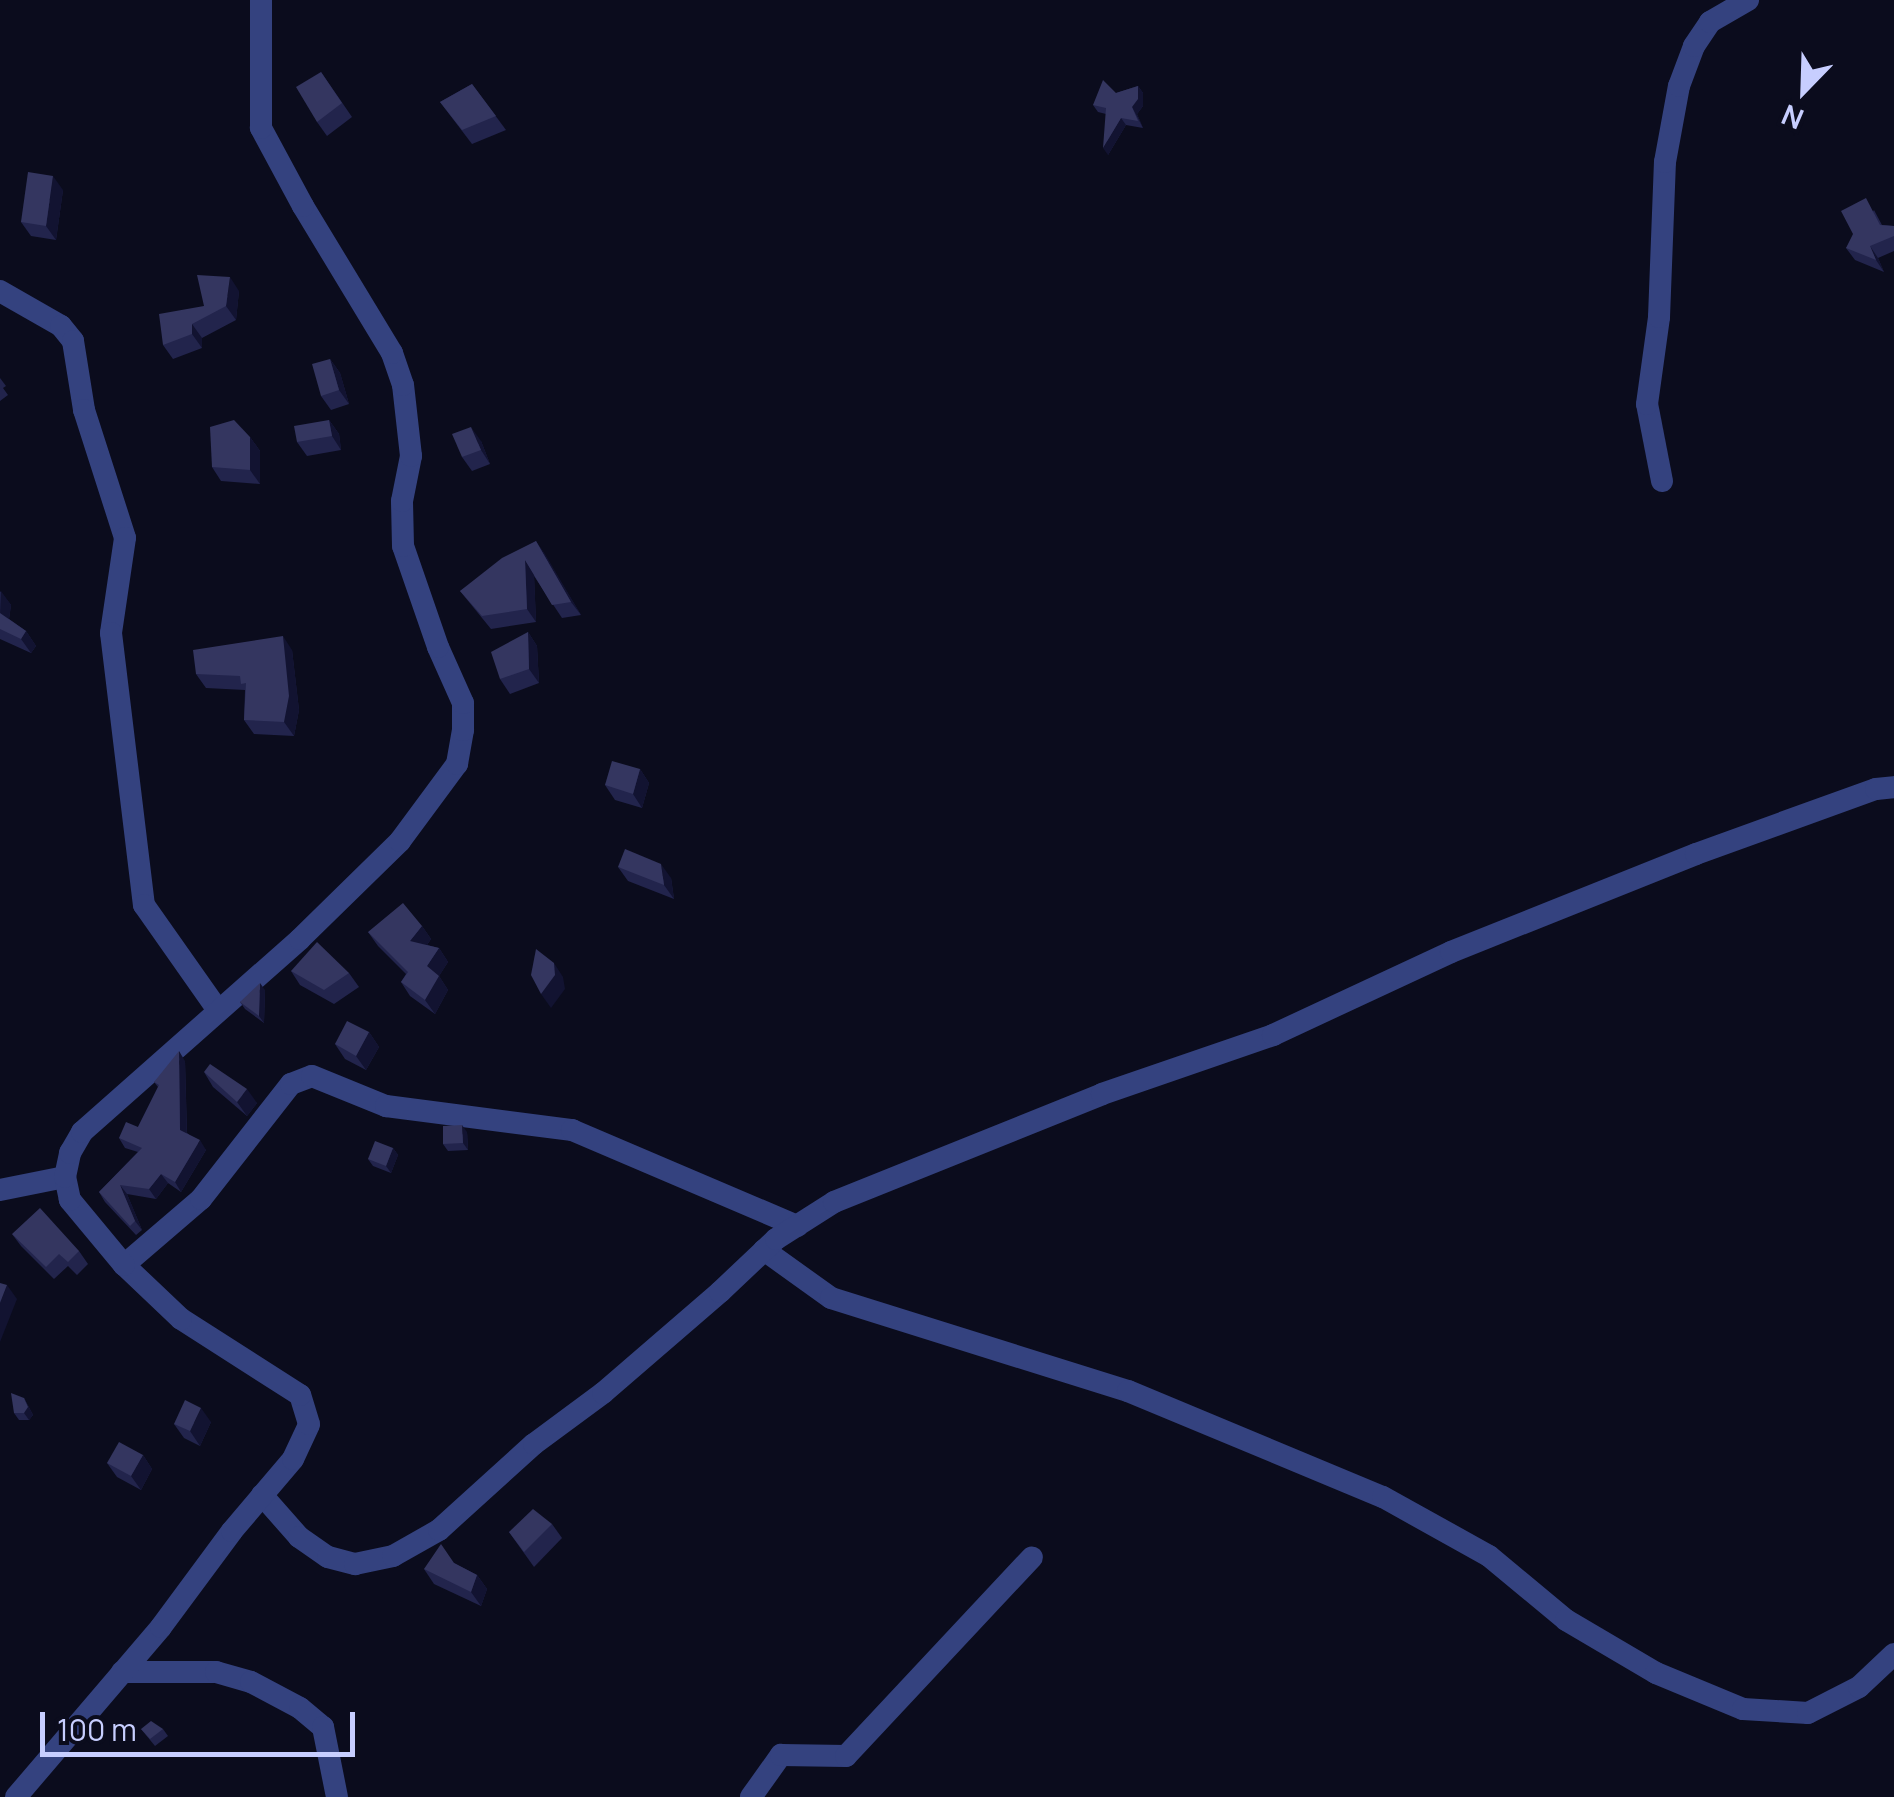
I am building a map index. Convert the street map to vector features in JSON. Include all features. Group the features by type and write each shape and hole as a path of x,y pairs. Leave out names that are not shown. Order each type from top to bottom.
{"street":[{"path":"16,1797 293,1459 309,1424 306,1403 277,1378 182,1318 124,1264 70,1200 65,1177 70,1153 82,1132 300,939 400,841 457,764 463,730 464,703 438,647 403,546 402,501 411,456 404,385 392,353 286,177 262,128 261,0"},
{"path":"1662,481 1648,404 1658,317 1664,162 1678,86 1694,46 1710,22 1748,0"},
{"path":"0,291 61,326 73,341 84,410 124,538 111,633 144,905 217,1009"},
{"path":"262,1495 299,1537 328,1557 355,1564 413,1547 440,1530 534,1444 603,1393 764,1250 834,1202 1102,1094 1274,1035 1451,952 1696,854 1876,789 1894,787"},
{"path":"124,1264 201,1199 291,1084 312,1076 386,1106 572,1130 797,1226"},
{"path":"0,1190 65,1177"},
{"path":"764,1250 832,1298 1128,1391 1383,1497 1489,1556 1566,1620 1656,1673 1743,1709 1808,1713 1859,1687 1894,1654"},
{"path":"751,1797 781,1755 846,1756 1032,1557"},
{"path":"122,1672 216,1672 251,1682 300,1708 323,1727 337,1797"}],"building":[{"path":"321,72 342,103 317,122 296,87"},
{"path":"1103,80 1116,93 1138,86 1138,99 1132,107 1138,121 1121,118 1103,148 1106,108 1093,105"},
{"path":"472,84 496,116 462,130 440,102"},
{"path":"28,172 53,176 46,226 21,222"},
{"path":"1866,198 1880,225 1894,226 1894,236 1870,246 1876,260 1846,248 1853,234 1841,211"},
{"path":"197,275 230,277 226,306 192,324 192,334 163,345 159,314 204,306"},
{"path":"330,359 339,390 321,396 312,364"},
{"path":"234,420 250,437 250,470 212,467 210,427"},
{"path":"329,420 332,436 297,442 294,426"},
{"path":"471,427 481,450 462,457 452,434"},
{"path":"536,541 571,602 552,605 525,560 527,609 482,616 460,591 502,558"},
{"path":"0,613 26,631 21,639 0,629"},
{"path":"528,632 529,669 500,679 491,652"},
{"path":"283,636 289,696 284,722 244,720 246,683 241,684 240,676 196,674 193,650"},
{"path":"612,761 640,769 633,794 605,785"},
{"path":"625,849 661,864 664,885 618,867"},
{"path":"403,903 422,926 410,941 439,948 427,966 439,976 425,1000 401,982 408,972 368,932"},
{"path":"317,942 349,973 324,990 291,971"},
{"path":"536,949 554,963 555,975 541,994 531,975"},
{"path":"260,983 259,1016 240,1002"},
{"path":"347,1021 369,1032 356,1056 335,1044"},
{"path":"179,1051 180,1130 200,1140 175,1182 161,1174 149,1189 120,1185 135,1221 130,1226 99,1192 142,1148 119,1138 126,1122 138,1127 159,1085 154,1082"},
{"path":"210,1064 247,1089 237,1102 204,1072"},
{"path":"462,1125 463,1143 443,1144 443,1126"},
{"path":"375,1141 393,1148 386,1166 368,1159"},
{"path":"40,1208 79,1251 68,1262 59,1254 46,1267 12,1234"},
{"path":"0,1283 7,1285 0,1303"},
{"path":"11,1393 24,1398 28,1407 24,1413 14,1413"},
{"path":"185,1400 201,1408 190,1431 174,1424"},
{"path":"119,1442 143,1455 131,1476 107,1463"},
{"path":"533,1509 552,1524 524,1552 509,1532"},
{"path":"441,1544 454,1563 477,1575 471,1592 424,1569"},
{"path":"151,1721 163,1729 150,1739 141,1729"}]}
